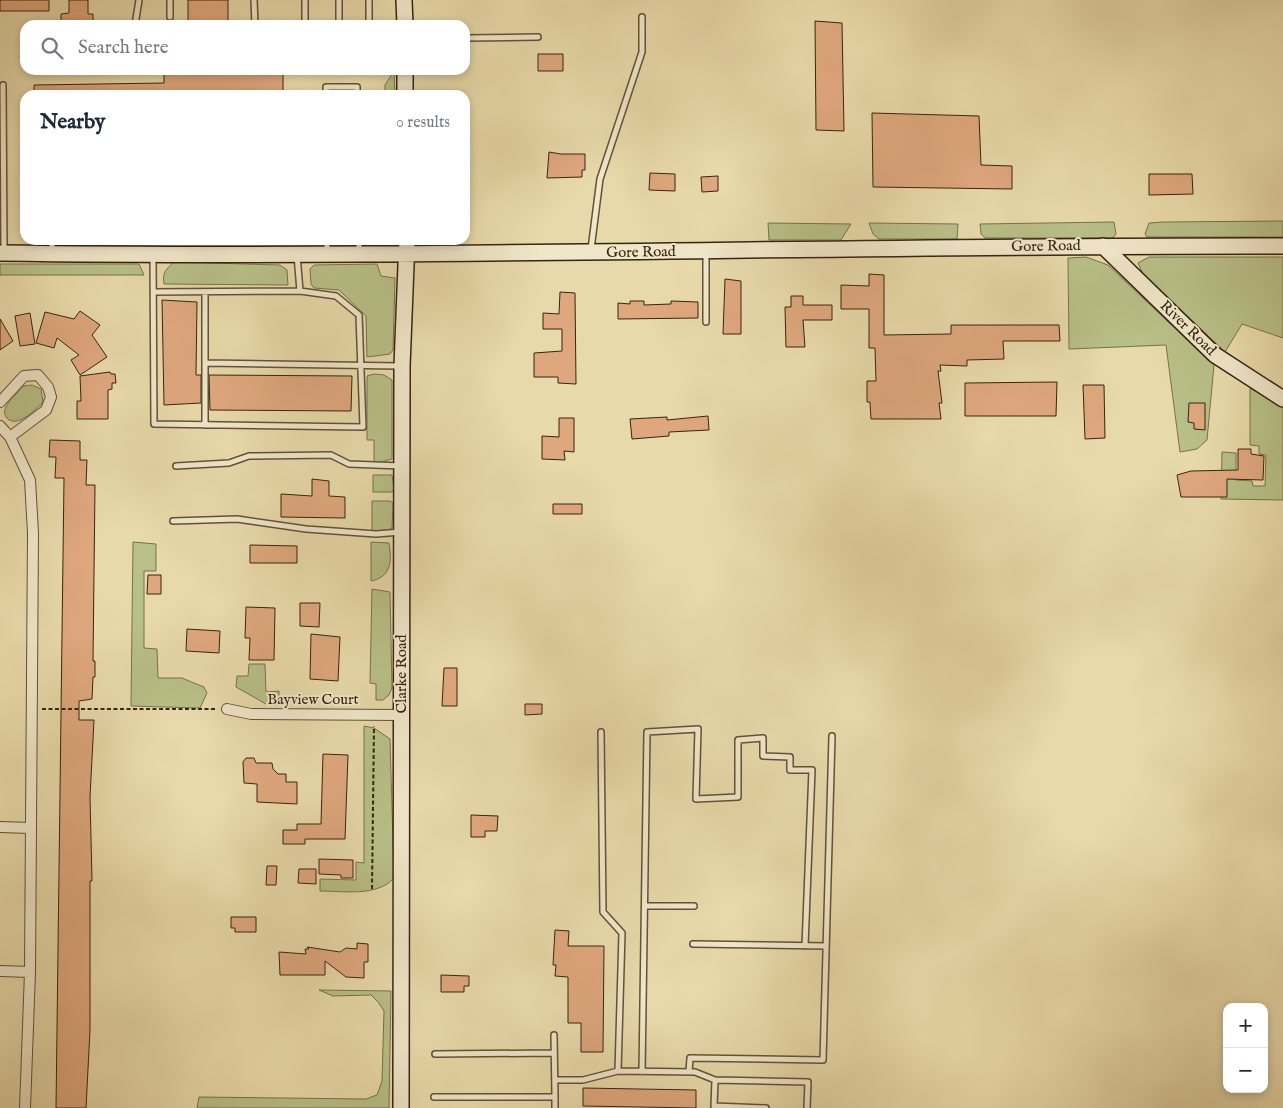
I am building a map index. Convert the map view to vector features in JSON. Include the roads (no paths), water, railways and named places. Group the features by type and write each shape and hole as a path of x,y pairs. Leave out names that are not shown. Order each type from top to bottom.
{"main road":[{"path":"404,0 404,20"},
{"path":"405,75 405,90"},
{"name":"Gore Road","path":"2,253 52,247 153,255 298,255 327,247 407,247 591,252 1103,246 1283,246"},
{"name":"River Road","path":"1103,246 1215,355 1283,399"},
{"name":"Clarke Road","path":"401,1108 400,715 402,366 407,247"}],"street":[{"path":"0,402 24,376 38,375 48,388 51,397 46,410 10,437"},
{"path":"0,426 10,437 30,480 33,532 30,972 25,1108"},
{"name":"Bayview Court","path":"227,709 251,714 400,715"},
{"path":"0,827 30,828"},
{"path":"0,971 30,972"}],"lane":[{"path":"136,20 139,0"},
{"path":"170,0 170,16"},
{"path":"254,0 254,20"},
{"path":"305,0 305,20"},
{"path":"339,0 339,20"},
{"path":"369,0 369,20"},
{"path":"591,252 600,179 642,52 642,17"},
{"path":"470,38 538,37"},
{"path":"2,253 3,85"},
{"path":"326,90 326,87 357,87 357,90"},
{"path":"706,251 706,322"},
{"path":"153,255 153,292 154,424 362,427 362,366 359,315 336,296 300,291 153,292"},
{"path":"298,255 300,291"},
{"path":"204,425 205,292"},
{"path":"205,363 402,366"},
{"path":"176,466 229,463 249,456 330,455 349,464 402,466"},
{"path":"173,521 237,519 306,529 345,530 376,534 401,532"},
{"path":"642,1072 647,732 698,729 696,799 738,797 738,740 763,738 763,756 790,757 790,770 812,770 805,946"},
{"path":"601,732 602,912 622,933 618,1072"},
{"path":"690,1072 690,1058 823,1060 832,736"},
{"path":"644,906 694,906"},
{"path":"693,944 826,946"},
{"path":"554,1035 555,1108"},
{"path":"435,1054 554,1053"},
{"path":"555,1080 583,1080 618,1072 696,1072 715,1080 808,1082 807,1108"},
{"path":"715,1080 714,1106 766,1108"},
{"path":"434,1097 555,1097"}]}
